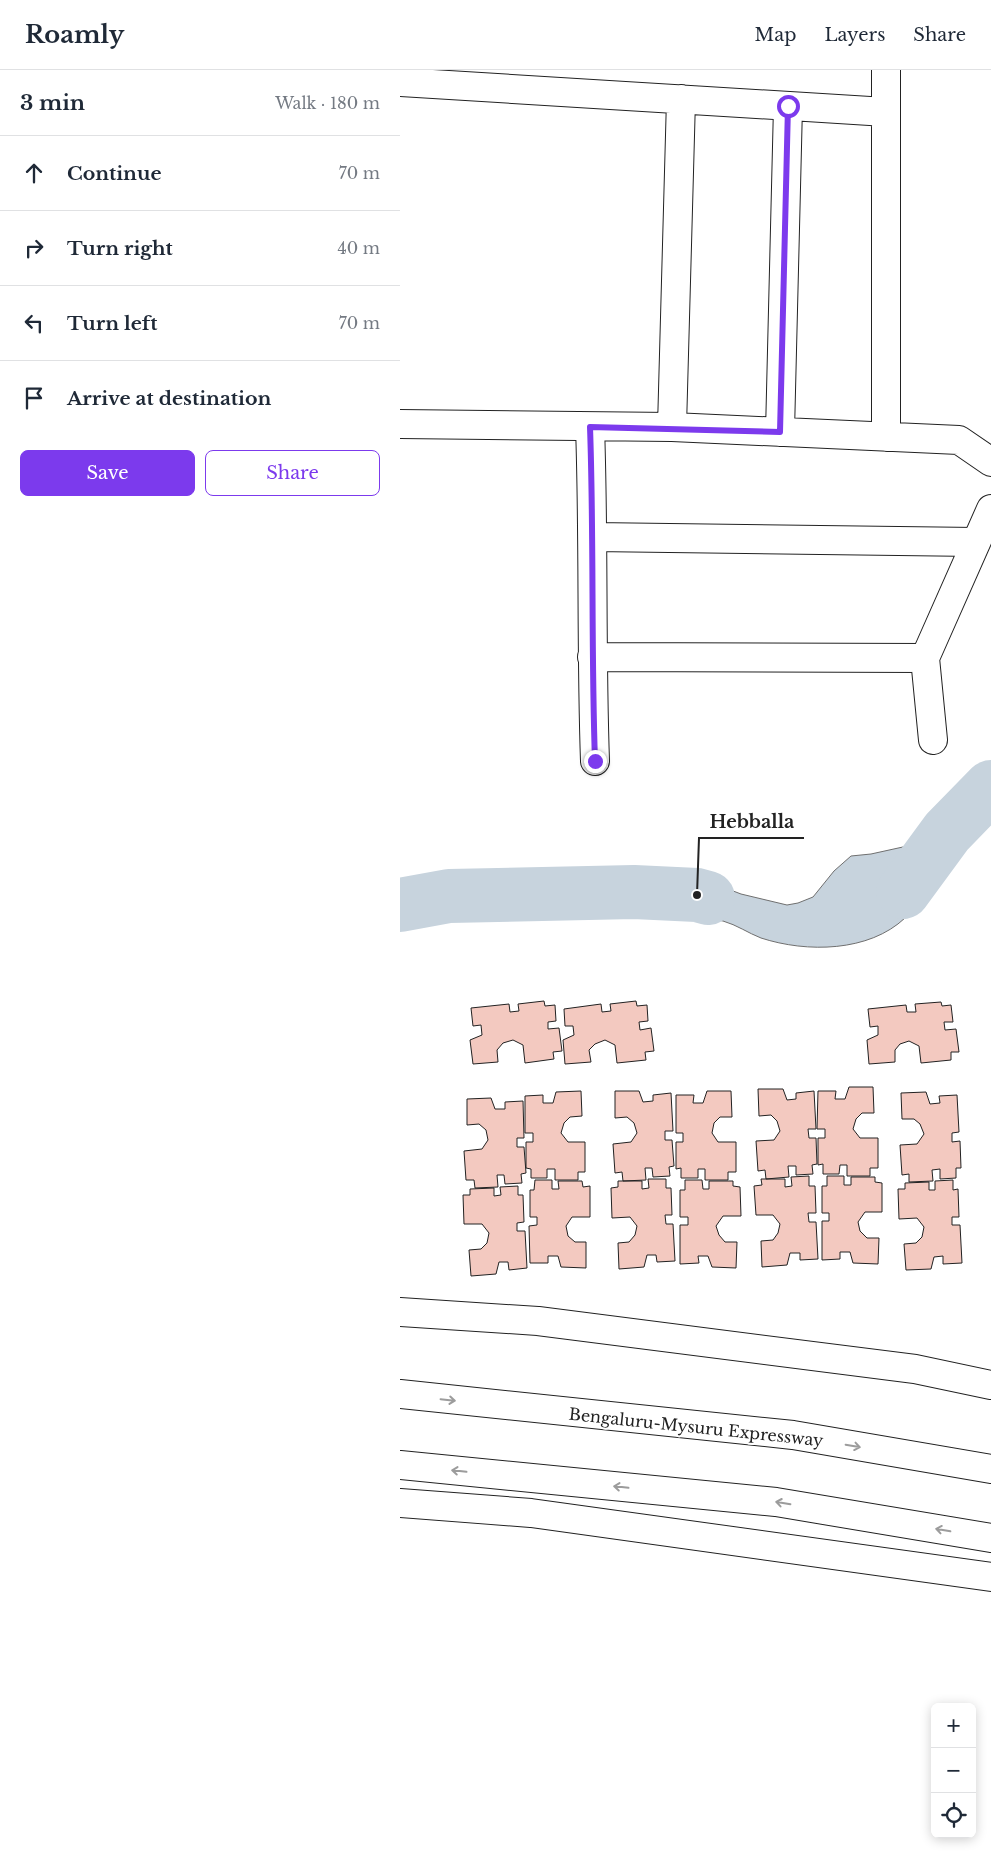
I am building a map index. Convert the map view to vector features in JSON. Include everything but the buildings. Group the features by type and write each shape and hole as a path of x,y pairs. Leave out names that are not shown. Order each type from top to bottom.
{"main road":[{"path":"886,70 886,437"},
{"path":"400,82 479,79 681,100 886,112"},
{"path":"672,427 681,100"},
{"path":"780,432 788,106"},
{"path":"400,424 672,427 959,440 990,455"},
{"path":"590,427 594,537 592,657 595,761"},
{"path":"933,740 925,658 991,509"},
{"path":"594,537 976,542"},
{"path":"592,657 925,658"},
{"path":"400,1312 538,1321 915,1369 991,1385"},
{"name":"Bengaluru-Mysuru Expressway","path":"400,1394 793,1435 991,1469"},
{"path":"400,1465 776,1502 991,1538"},
{"path":"400,1503 531,1513 991,1577"}],"shaded area":[{"path":"947,832 955,843 944,860 922,884 913,906 905,918 874,938 856,943 817,947 779,943 761,938 723,921 665,914 645,902 634,892 638,878 660,872 686,873 741,894 787,905 798,903 813,897 834,871 851,856 871,854 921,843 937,834"}],"waterway":[{"path":"903,892 947,832 991,787"},
{"path":"400,905 449,896 634,892 697,895 708,898"}],"place":[{"name":"Hebballa","path":"697,895"}],"route":[{"path":"595,761 592,657 594,537 590,427 672,427 780,432 788,106"}]}
